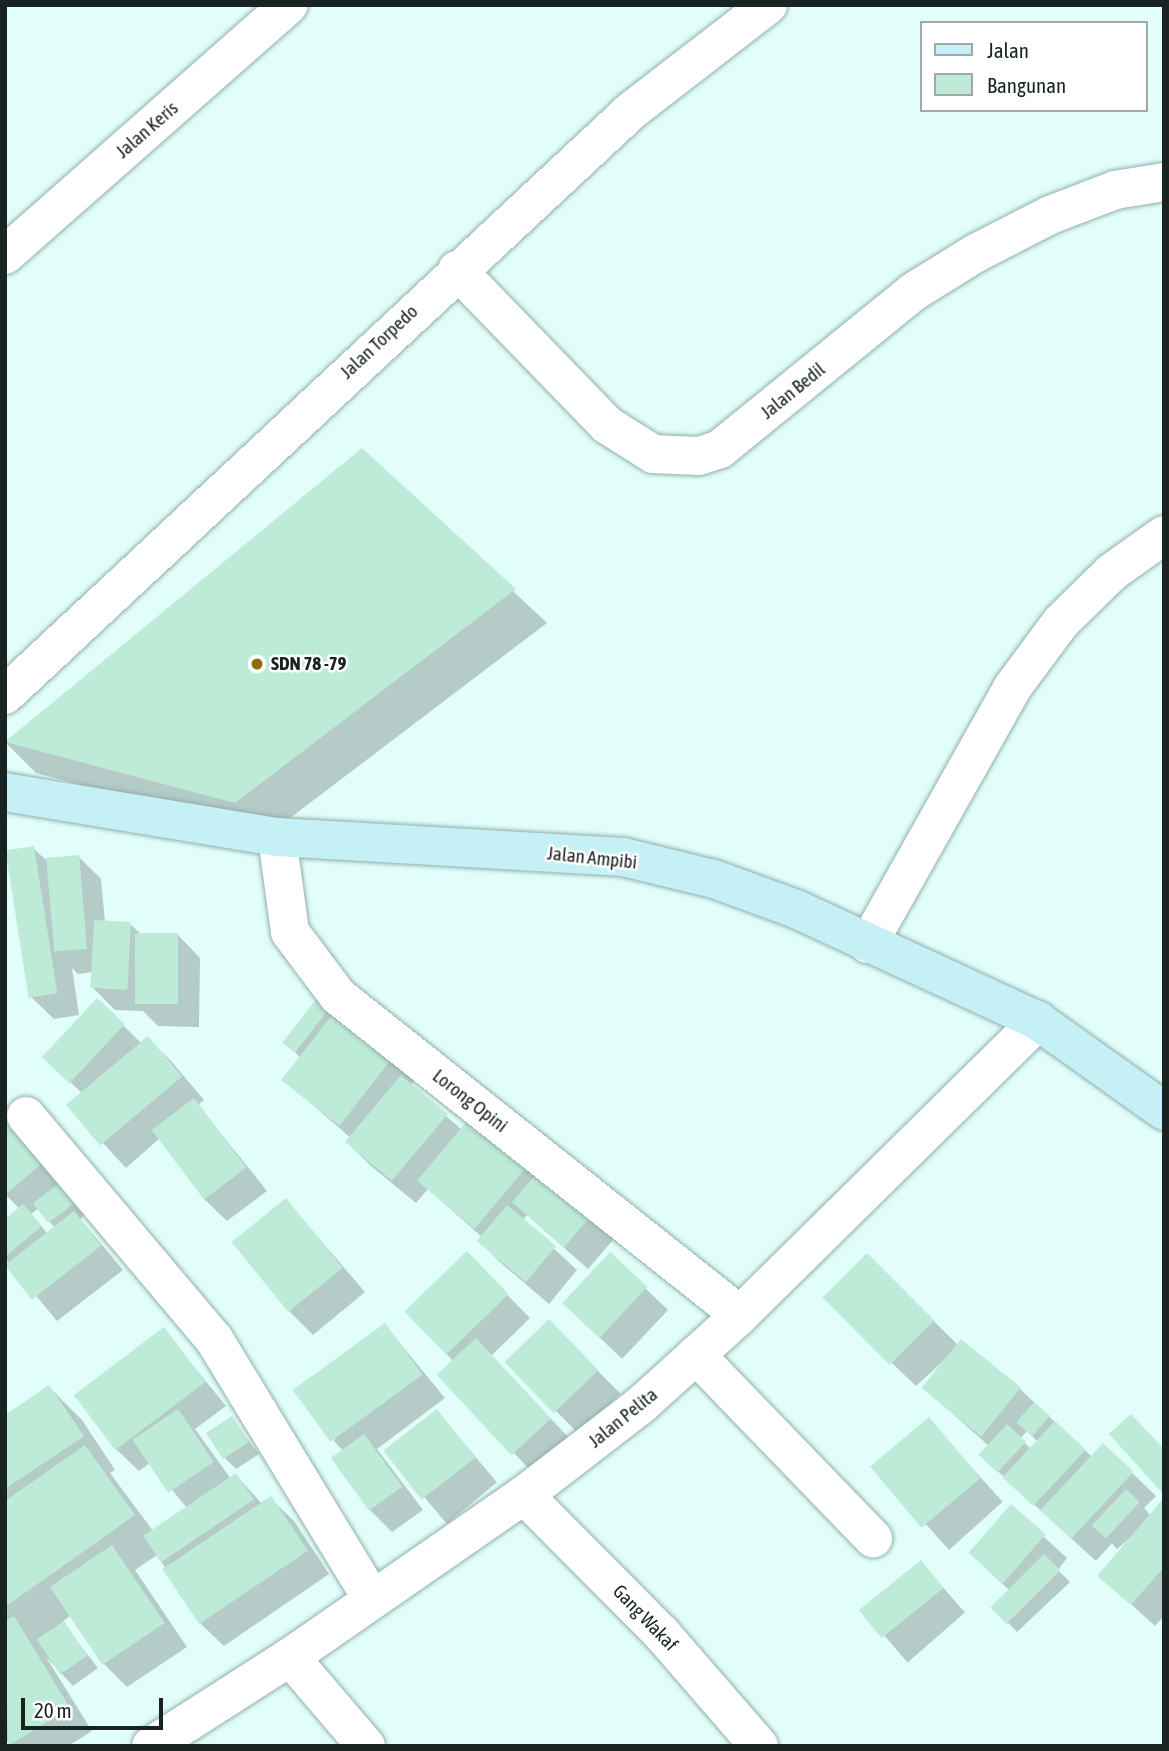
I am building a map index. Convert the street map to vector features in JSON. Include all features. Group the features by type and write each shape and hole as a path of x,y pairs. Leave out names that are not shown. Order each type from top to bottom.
{"street":[{"name":"Jalan Keris","path":"5,255 289,5"},
{"name":"Jalan Torpedo","path":"5,695 457,270 631,111 768,5"},
{"name":"Jalan Bedil","path":"457,270 607,425 653,454 699,456 720,449 913,292 976,253 1050,215 1102,195 1164,182"},
{"path":"868,944 1012,688 1061,622 1112,572 1164,535"},
{"name":"Jalan Ampibi","path":"5,792 277,837 623,858 714,879 796,909 1038,1021 1164,1111"},
{"name":"Lorong Opini","path":"277,837 290,932 338,996 740,1315"},
{"name":"Jalan Pelita","path":"152,1746 290,1657 371,1597 524,1495 642,1404 740,1315 1038,1021"},
{"path":"26,1116 214,1339 371,1597"},
{"path":"696,1355 873,1538"},
{"name":"Gang Wakaf","path":"524,1495 662,1634 759,1746"},
{"path":"290,1657 366,1746"}],"building":[{"name":"SDN 78 -79","path":"362,448 516,589 235,803 5,742"},
{"path":"34,846 57,993 29,998 5,851"},
{"path":"79,855 87,949 54,952 46,858"},
{"path":"94,920 131,922 127,990 90,988"},
{"path":"135,933 178,933 178,1004 135,1004"},
{"path":"321,993 334,1003 295,1052 282,1043"},
{"path":"97,998 125,1024 70,1083 42,1057"},
{"path":"339,1006 397,1052 339,1126 281,1080"},
{"path":"148,1036 182,1077 100,1145 66,1105"},
{"path":"401,1075 448,1114 392,1181 345,1142"},
{"path":"194,1098 246,1167 204,1199 152,1130"},
{"path":"5,1114 45,1161 5,1195"},
{"path":"473,1114 530,1162 475,1229 417,1181"},
{"path":"544,1165 596,1210 564,1247 512,1202"},
{"path":"65,1179 80,1199 48,1223 33,1203"},
{"path":"286,1198 343,1268 288,1312 232,1242"},
{"path":"23,1204 42,1226 5,1257 5,1219"},
{"path":"507,1205 556,1246 526,1282 477,1241"},
{"path":"74,1211 101,1246 32,1300 5,1265"},
{"path":"467,1251 509,1294 446,1355 404,1311"},
{"path":"610,1252 647,1287 600,1338 562,1303"},
{"path":"867,1253 934,1320 890,1365 822,1298"},
{"path":"549,1319 598,1370 554,1413 504,1362"},
{"path":"385,1323 423,1375 330,1442 293,1390"},
{"path":"164,1327 206,1382 115,1450 74,1395"},
{"path":"476,1338 551,1418 512,1455 437,1375"},
{"path":"961,1339 1021,1387 981,1436 921,1388"},
{"path":"49,1385 84,1436 5,1489 5,1415"},
{"path":"1034,1402 1050,1416 1032,1436 1016,1422"},
{"path":"178,1409 214,1462 168,1493 132,1440"},
{"path":"437,1409 475,1458 422,1500 383,1451"},
{"path":"1131,1414 1164,1449 1164,1495 1109,1434"},
{"path":"232,1416 249,1442 223,1459 206,1433"},
{"path":"929,1417 980,1478 921,1528 870,1466"},
{"path":"1055,1421 1086,1450 1033,1506 1002,1477"},
{"path":"1007,1424 1026,1442 997,1472 978,1455"},
{"path":"364,1434 402,1487 369,1511 331,1458"},
{"path":"1103,1443 1134,1472 1071,1539 1040,1510"},
{"path":"85,1445 135,1515 5,1607 5,1501"},
{"path":"236,1473 254,1500 161,1562 143,1536"},
{"path":"1126,1489 1140,1502 1106,1539 1092,1526"},
{"path":"271,1496 308,1551 199,1624 162,1569"},
{"path":"1162,1500 1164,1567 1131,1605 1097,1576"},
{"path":"1011,1504 1046,1534 1003,1583 968,1553"},
{"path":"112,1545 165,1623 102,1665 50,1587"},
{"path":"1044,1554 1060,1570 1007,1624 990,1608"},
{"path":"921,1560 944,1588 881,1638 859,1610"},
{"path":"14,1616 70,1708 8,1746 5,1621"},
{"path":"64,1621 87,1656 60,1674 37,1639"}],"place":[{"name":"SDN 78 -79","path":"257,664"}]}
